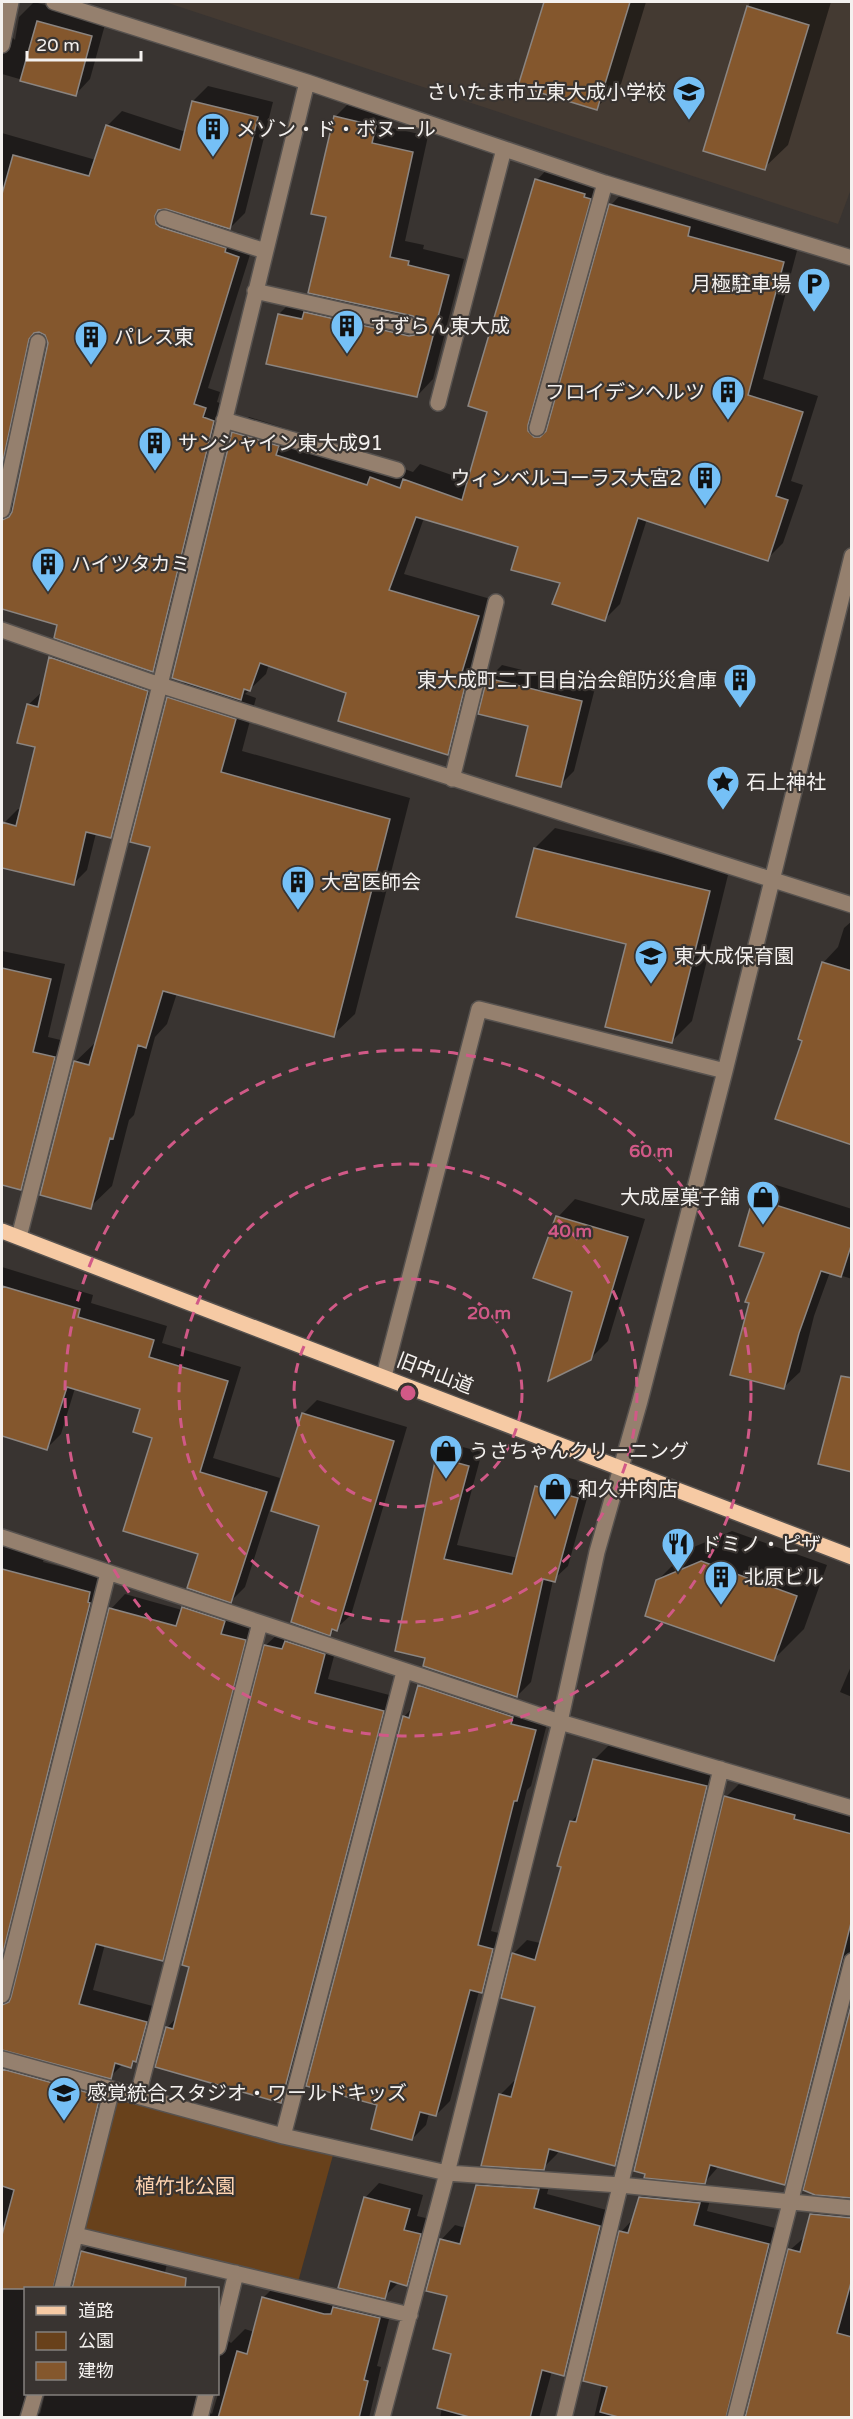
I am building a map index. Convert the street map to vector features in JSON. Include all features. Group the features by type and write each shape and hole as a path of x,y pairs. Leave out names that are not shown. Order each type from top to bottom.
{"main road":[{"name":"旧中山道","path":"2,1231 852,1557"}],"street":[{"path":"2,45 11,2"},
{"path":"54,2 307,82 605,183 852,258"},
{"path":"19,1237 160,685 307,82"},
{"path":"438,403 504,149"},
{"path":"537,428 605,183"},
{"path":"164,218 265,251"},
{"path":"255,291 411,326"},
{"path":"2,510 38,342"},
{"path":"224,420 397,470"},
{"path":"382,2418 447,2173 560,1722 597,1552 621,1469 725,1071 852,556"},
{"path":"452,778 496,602"},
{"path":"2,630 160,685 852,905"},
{"path":"384,1376 479,1009 725,1071"},
{"path":"2,1537 560,1722 852,1808"},
{"path":"2,1995 108,1573"},
{"path":"138,2095 260,1623"},
{"path":"283,2136 404,1672"},
{"path":"564,2418 720,1769"},
{"path":"735,2418 852,1961"},
{"path":"2,2060 283,2136 447,2173 620,2185 852,2208"},
{"path":"63,2287 112,2089"},
{"path":"76,2235 410,2315"},
{"path":"219,2344 236,2273"},
{"path":"28,2418 35,2395"},
{"path":"200,2418 206,2395"}],"shaded area":[{"name":"さいたま市立東大成小学校","path":"165,2 851,2 851,189 838,224"}],"green space":[{"name":"植竹北公園","path":"118,2097 333,2155 298,2282 85,2230"}],"building":[{"path":"544,2 630,2 597,110 518,86"},
{"path":"747,6 809,25 765,170 703,151"},
{"path":"37,21 92,36 76,96 20,81"},
{"path":"192,101 258,117 230,229 166,209 158,210 155,216 156,224 160,227 226,248 225,252 239,257 194,404 206,408 203,417 214,421 153,672 54,638 57,625 2,609 2,520 9,517 12,512 48,343 45,335 39,332 34,333 29,339 2,466 2,194 13,155 89,176 106,125 180,150"},
{"path":"334,116 376,126 372,143 413,152 390,257 409,261 408,265 449,275 417,397 266,364 278,314 302,319 304,312 409,336 414,335 420,329 420,323 413,316 308,293 326,217 311,214"},
{"path":"535,179 585,194 584,197 591,199 528,425 528,431 534,437 540,437 546,431 609,204 690,227 688,236 784,262 748,395 803,412 776,496 788,500 768,561 638,518 605,621 552,604 560,583 511,570 518,547 416,517 389,590 479,616 462,672 468,674 448,755 338,721 346,693 260,663 250,691 244,689 241,700 172,678 232,432 279,446 276,455 367,485 370,477 400,488 403,479 462,500 487,412 468,406"},
{"path":"49,657 148,691 111,838 86,832 74,885 2,868 2,822 16,826 35,747 17,743 27,704 38,707"},
{"path":"487,678 582,701 561,787 516,776 528,726 478,714"},
{"path":"167,697 236,719 221,772 390,819 334,1037 163,991 146,1048 138,1045 113,1139 110,1138 91,1209 40,1195 74,1061 89,1065 150,847 130,842"},
{"name":"東大成保育園","path":"534,848 710,891 672,1043 605,1027 626,944 516,917"},
{"path":"822,962 852,971 852,1145 775,1119 802,1041 798,1039"},
{"path":"2,968 51,979 33,1052 55,1057 21,1190 2,1185"},
{"path":"753,1198 852,1229 852,1243 841,1277 821,1271 799,1333 784,1389 730,1375 749,1303 745,1302 764,1253 739,1246"},
{"path":"556,1216 628,1237 591,1360 548,1381 572,1292 533,1278"},
{"path":"2,1286 80,1309 78,1317 154,1340 149,1357 228,1381 200,1472 267,1492 231,1603 187,1588 198,1554 123,1531 152,1438 133,1432 140,1409 67,1387 47,1450 2,1436"},
{"path":"841,1376 852,1378 852,1472 818,1464"},
{"path":"302,1413 394,1441 337,1631 332,1629 330,1636 291,1622 319,1526 271,1511"},
{"path":"436,1457 469,1466 444,1559 512,1574 535,1486 578,1498 555,1582 543,1579 517,1697 423,1666 425,1658 395,1651"},
{"name":"北原ビル","path":"701,1561 797,1596 774,1661 645,1616 656,1580"},
{"path":"2,1569 90,1592 88,1602 90,1603 2,1957"},
{"path":"182,1607 225,1621 221,1634 246,1640 163,1961 96,1944 79,2004 147,2022 136,2062 133,2061 131,2068 115,2063 111,2079 2,2050 2,2005 9,2002 11,1997 109,1608 176,1626"},
{"path":"285,1641 325,1654 315,1693 384,1711 281,2103 155,2067 166,2027 173,2029 189,1967 182,1965 264,1645 282,1649"},
{"path":"418,1685 513,1717 511,1724 536,1730 517,1801 514,1801 478,1945 493,1949 482,1993 470,1990 436,2116 420,2112 412,2140 371,2129 377,2105 306,2086 403,1716 409,1718"},
{"path":"593,1759 707,1786 615,2166 549,2149 544,2170 481,2166 499,2094 511,2097 535,2007 501,1998 512,1953 535,1960 561,1867 557,1866 570,1821 576,1822"},
{"path":"724,1796 795,1815 794,1819 852,1834 852,1919 785,2185 710,2165 705,2184 644,2178 645,2174 634,2171"},
{"path":"852,2002 852,2198 815,2195 803,2190"},
{"path":"2,2069 100,2096 53,2287 2,2289 2,2235 14,2190 2,2186"},
{"path":"476,2185 539,2189 534,2208 600,2226 564,2376 542,2370 530,2418 473,2418 437,2408 451,2354 433,2349 447,2296 426,2291 440,2239 460,2244"},
{"path":"364,2197 410,2209 404,2230 421,2234 407,2286 390,2281 385,2299 338,2288"},
{"path":"639,2197 700,2203 694,2225 769,2244 726,2418 622,2418 600,2412 607,2387 583,2381 619,2231 628,2233"},
{"path":"810,2214 852,2218 852,2279 837,2333 852,2337 852,2418 745,2418 788,2249 800,2252"},
{"path":"81,2251 186,2278 185,2287 72,2287"},
{"path":"262,2297 324,2314 331,2314 333,2307 380,2318 364,2380 368,2381 359,2418 218,2418 237,2351 247,2354"}],"place":[{"name":"さいたま市立東大成小学校","path":"689,121"},
{"name":"メゾン・ド・ボヌール","path":"213,158"},
{"name":"月極駐車場","path":"814,313"},
{"name":"すずらん東大成","path":"347,355"},
{"name":"パレス東","path":"91,366"},
{"name":"フロイデンヘルツ","path":"728,421"},
{"name":"サンシャイン東大成91","path":"155,472"},
{"name":"ウィンベルコーラス大宮2","path":"705,507"},
{"name":"ハイツタカミ","path":"48,593"},
{"name":"東大成町二丁目自治会館防災倉庫","path":"740,709"},
{"name":"石上神社","path":"723,811"},
{"name":"大宮医師会","path":"298,911"},
{"name":"東大成保育園","path":"651,985"},
{"name":"大成屋菓子舗","path":"763,1226"},
{"name":"うさちゃんクリーニング","path":"446,1480"},
{"name":"和久井肉店","path":"555,1518"},
{"name":"ドミノ・ピザ","path":"678,1573"},
{"name":"北原ビル","path":"721,1606"},
{"name":"感覚統合スタジオ・ワールドキッズ","path":"64,2122"}]}
